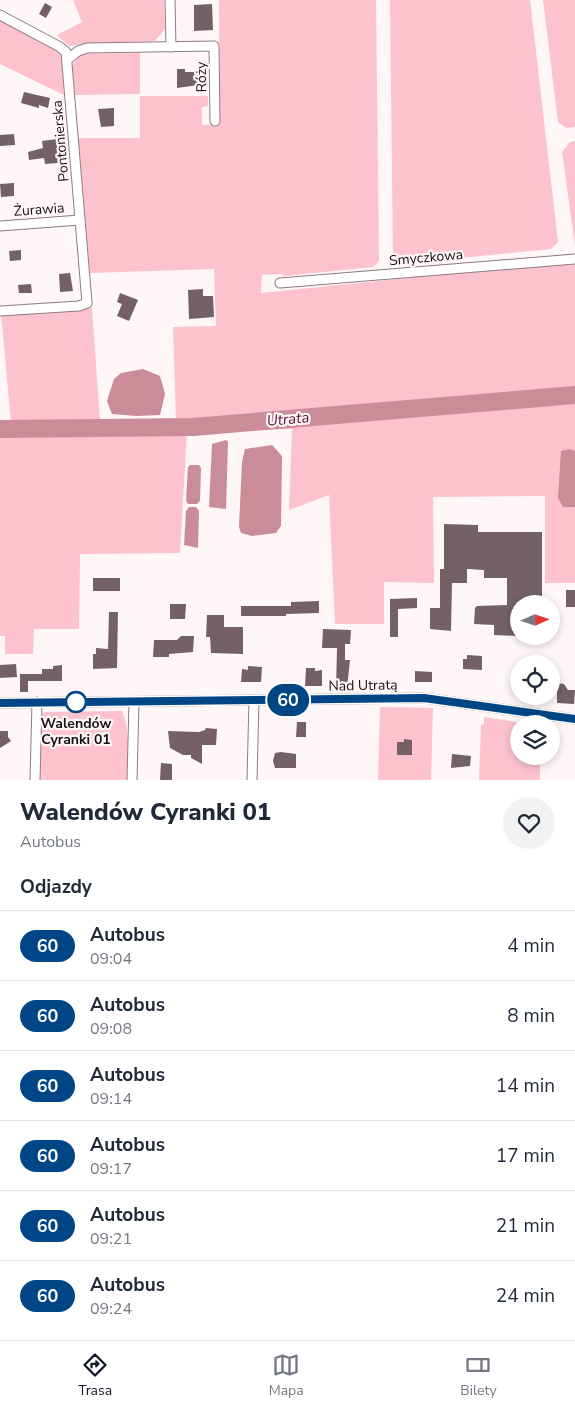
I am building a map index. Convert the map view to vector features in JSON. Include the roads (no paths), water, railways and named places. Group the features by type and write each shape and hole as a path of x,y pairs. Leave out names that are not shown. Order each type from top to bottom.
{"street":[{"path":"170,0 171,46"},
{"path":"0,15 60,46 66,52 67,60"},
{"name":"Róży","path":"67,60 87,48 214,46 215,120"},
{"name":"Pontonierska","path":"0,311 79,306 87,303 67,60"},
{"name":"Żurawia","path":"0,226 80,220"},
{"name":"Smyczkowa","path":"280,282 575,258"},
{"name":"Nad Utratą","path":"0,703 424,698 575,719"},
{"path":"252,780 254,700"},
{"path":"35,780 37,702"},
{"path":"132,780 134,702"}],"waterway":[{"name":"Utrata","path":"0,429 193,427 575,395"}],"place":[{"name":"Walendów Cyranki 01","path":"76,702"}]}
